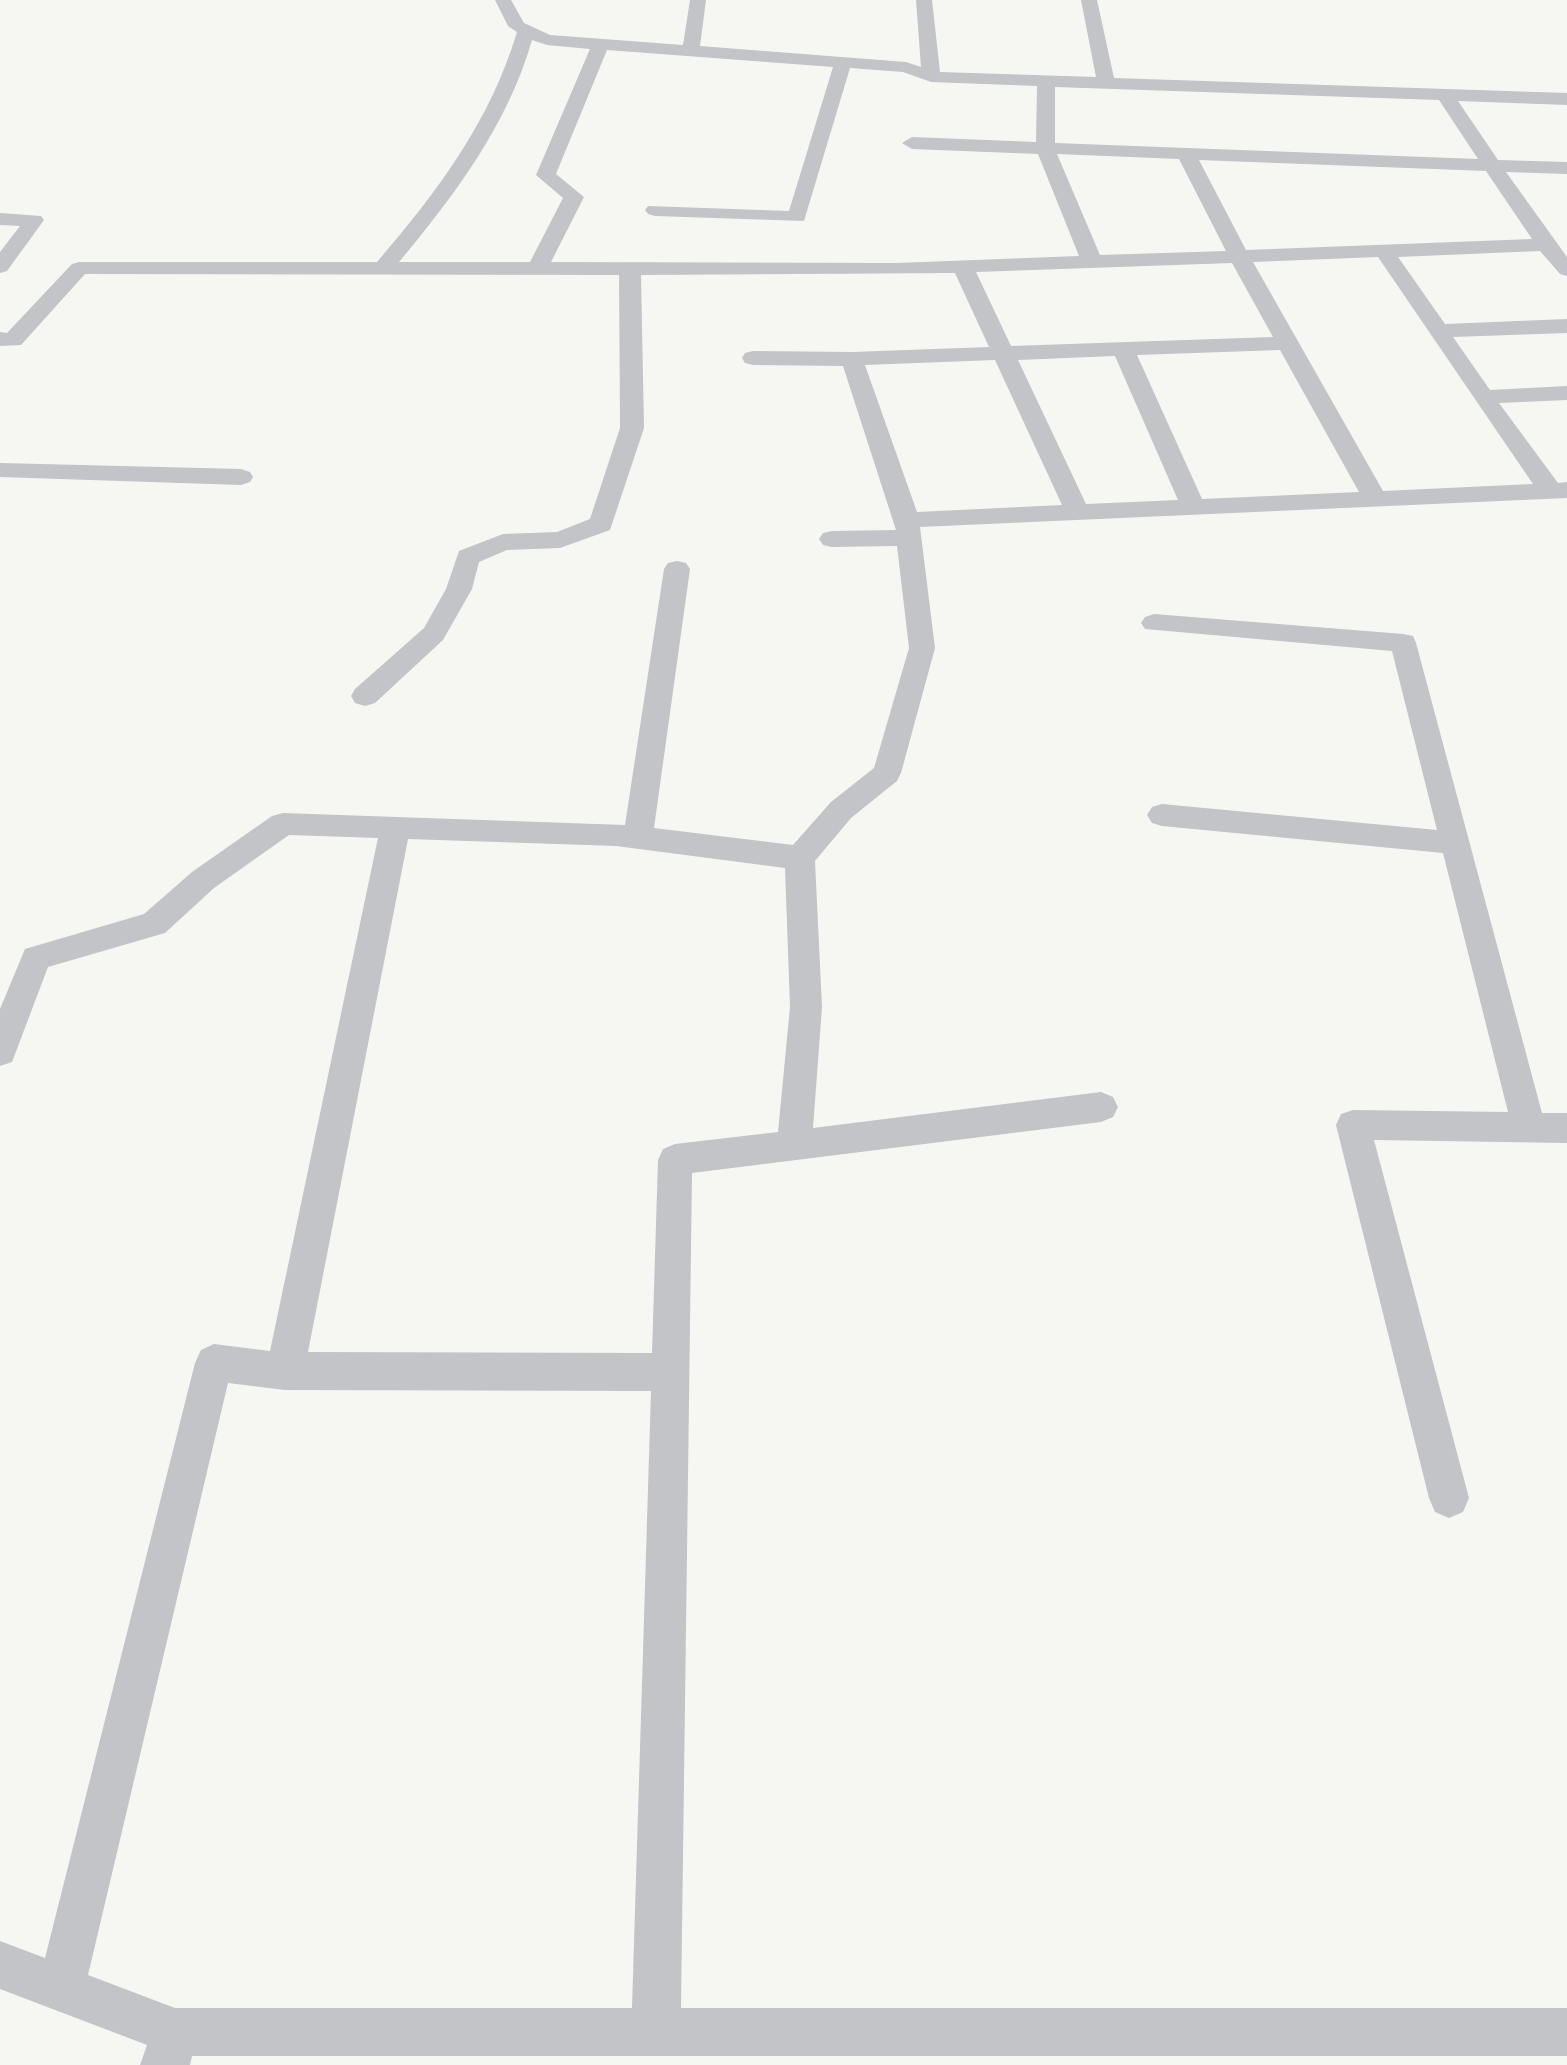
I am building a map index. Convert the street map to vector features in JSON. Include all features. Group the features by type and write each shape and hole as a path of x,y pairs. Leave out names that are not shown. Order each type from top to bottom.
{"street":[{"path":"503,0 517,26 546,40 906,67 931,77 1567,99"},
{"path":"691,50 698,0"},
{"path":"924,0 931,77"},
{"path":"1089,0 1106,83"},
{"path":"381,270 421,223 486,128 520,56 526,30"},
{"path":"537,270 573,197 546,175 601,44"},
{"path":"655,210 796,217 843,62"},
{"path":"1046,81 1045,148 1092,262"},
{"path":"1445,95 1546,245 1567,270"},
{"path":"912,143 1567,168"},
{"path":"1186,153 1239,256 1375,499"},
{"path":"0,219 34,220 0,267"},
{"path":"0,339 14,340 79,268 537,270 963,267 1546,245"},
{"path":"1384,251 1483,397 1559,491"},
{"path":"963,267 1078,513"},
{"path":"365,696 434,634 459,589 468,557 503,542 560,540 601,524 632,428 630,269"},
{"path":"1438,332 1567,326"},
{"path":"753,358 852,359 1288,343"},
{"path":"1123,349 1194,508"},
{"path":"794,1146 806,1007 800,858 841,810 887,773 922,648 908,529 852,359"},
{"path":"1483,397 1567,393"},
{"path":"0,470 241,477"},
{"path":"832,539 908,529 1078,513 1559,491"},
{"path":"638,838 676,569"},
{"path":"1154,623 1403,643 1529,1127"},
{"path":"1162,815 1455,843"},
{"path":"0,1052 36,958 153,924 204,880 283,824 616,835 800,858"},
{"path":"285,1371 395,829"},
{"path":"656,2033 675,1160 1101,1107"},
{"path":"1449,1498 1353,1125 1567,1128"},
{"path":"61,1989 214,1363 285,1371 670,1372"},
{"path":"0,1965 61,1989 170,2048 656,2033 1567,2032"}]}
